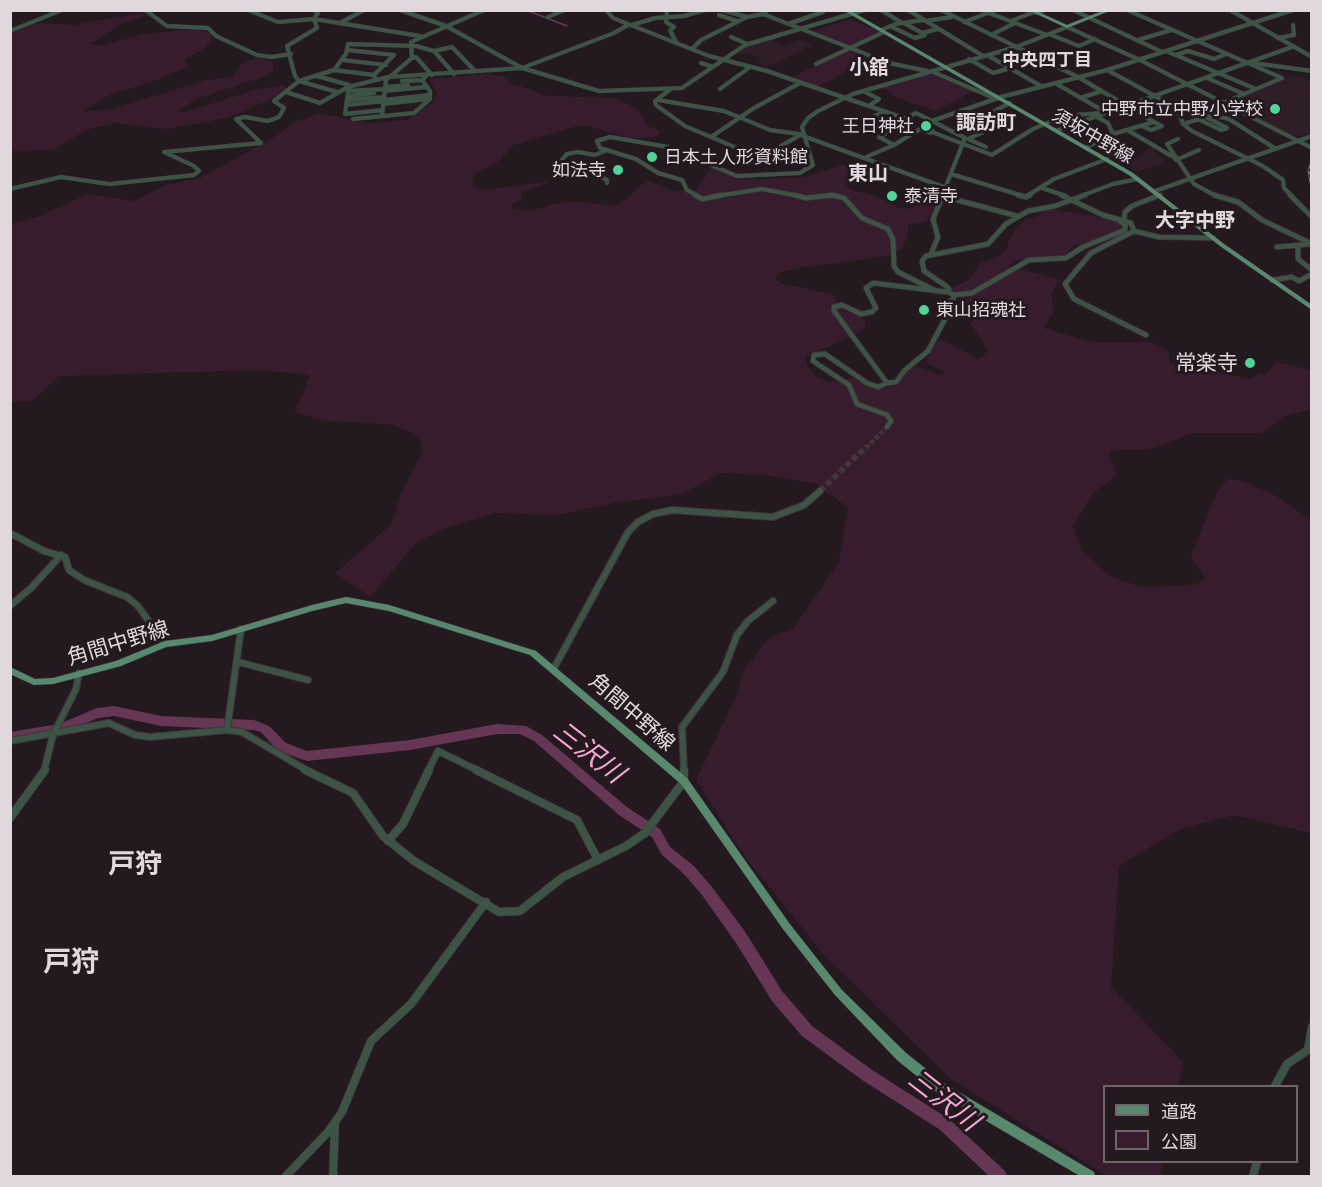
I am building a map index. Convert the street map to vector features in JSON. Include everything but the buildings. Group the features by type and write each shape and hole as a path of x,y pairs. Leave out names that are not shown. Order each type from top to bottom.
{"main road":[{"name":"須坂中野線","path":"845,10 1058,130 1137,178 1213,238 1311,308"},
{"path":"1034,12 1067,27 1110,10"},
{"name":"角間中野線","path":"10,670 20,677 40,683 134,659 165,644 212,638 339,601 362,602 485,636 533,653 554,668 684,781 786,926 838,992 902,1057 941,1088 1090,1176"}],"street":[{"path":"51,10 56,10"},
{"path":"10,31 62,10"},
{"path":"145,10 167,26 208,28 216,36 257,55 271,57 291,54"},
{"path":"248,10 278,22 314,19 420,36"},
{"path":"314,10 318,13 314,19"},
{"path":"340,23 364,10"},
{"path":"400,10 446,26 522,68 599,91 671,89 689,85 747,44 866,10"},
{"path":"412,58 411,42 420,36 484,10"},
{"path":"548,17 564,10"},
{"path":"606,10 613,18 722,60 800,83 884,112 906,118 916,113 992,155 1046,124 1065,116 1089,112 1106,113"},
{"path":"667,10 666,22 674,27 670,30 676,42"},
{"path":"10,189 61,177 109,184 194,175 199,172 196,167 164,152 261,143 236,119 245,117 268,121 276,119 284,112 284,108 274,101 299,81 334,70 388,77 522,68 630,25 705,10"},
{"path":"692,49 701,39 737,21 763,14 768,10"},
{"path":"881,10 917,30"},
{"path":"908,10 1041,86"},
{"path":"941,10 1078,77 1162,126 1151,130 1142,126"},
{"path":"981,10 986,14 1078,46 1095,39"},
{"path":"964,22 996,10"},
{"path":"991,34 1034,12 1045,10"},
{"path":"1073,10 1164,52 1256,89"},
{"path":"1127,10 1282,78 1244,94 1200,120 1183,124"},
{"path":"1230,10 1311,57"},
{"path":"932,121 998,98 1140,60 1194,40 1293,10"},
{"path":"788,24 821,11 839,17"},
{"path":"720,13 747,17"},
{"path":"720,13 737,21"},
{"path":"763,14 889,63 917,67 998,98"},
{"path":"816,64 890,26 953,16"},
{"path":"299,81 287,46 298,37 317,28 314,19"},
{"path":"890,26 909,35 925,21"},
{"path":"1278,38 1294,35 1293,25"},
{"path":"903,32 933,26"},
{"path":"936,291 898,272 894,266 893,239 888,229 862,218 844,198 832,195 806,198 777,190 762,189 742,190 703,199 687,190 682,180 658,173 636,159 607,150 597,144 599,139 610,137 668,147 737,176 793,175 806,172 813,165 802,135 802,127 808,118 843,98 969,59 1017,47 1067,27 1140,60 1311,148"},
{"path":"896,30 938,29"},
{"path":"1138,40 1172,30"},
{"path":"731,37 747,44"},
{"path":"334,70 343,60 348,44 411,46 434,51 452,47 474,70"},
{"path":"1058,130 1292,47"},
{"path":"347,50 394,56 375,77 347,98"},
{"path":"434,51 454,74"},
{"path":"1176,55 1188,51 1214,59 1226,54"},
{"path":"384,99 388,77 412,58 416,57 429,75"},
{"path":"969,59 993,73 1011,68"},
{"path":"343,60 386,65"},
{"path":"1248,62 1311,71"},
{"path":"701,63 712,67"},
{"path":"720,89 750,67"},
{"path":"1107,70 1176,108 1183,124 1283,180 1284,188 1311,217"},
{"path":"315,75 346,82 349,85 347,98"},
{"path":"353,119 384,99 424,84 429,75"},
{"path":"1206,77 1244,94"},
{"path":"299,81 337,92 347,98 384,99 425,104"},
{"path":"711,137 800,83"},
{"path":"1055,83 1106,113"},
{"path":"424,84 430,95"},
{"path":"384,99 424,84"},
{"path":"671,89 654,102 669,116 760,158 802,135"},
{"path":"862,91 879,99 869,106"},
{"path":"1080,98 1102,91"},
{"path":"286,93 320,103 337,92"},
{"path":"384,99 420,108 430,95"},
{"path":"347,98 384,99 430,95"},
{"path":"347,98 384,99 430,95"},
{"path":"658,100 724,111 775,132 802,135 944,187"},
{"path":"1146,100 1233,120 1276,149"},
{"path":"953,132 1010,103"},
{"path":"884,112 866,120 892,130"},
{"path":"1097,117 1108,123 1113,134"},
{"path":"1200,120 1221,130 1227,128 1206,117"},
{"path":"894,145 879,137 905,123 906,118"},
{"path":"931,254 938,237 933,219 944,187 965,140 997,126 980,118"},
{"path":"1087,147 1113,134 1154,122"},
{"path":"932,132 941,126"},
{"path":"865,157 894,145 920,129 987,147"},
{"path":"1129,131 1175,159 1189,179 1218,197 1238,202 1262,220 1311,244"},
{"path":"887,383 833,309 842,305 861,314 872,312 876,308 866,288 873,283 962,296 972,293 1029,260 1066,258 1125,230 1122,221 1125,212 1158,193 1189,179 1311,136"},
{"path":"1175,159 1174,151 1167,144 1178,139"},
{"path":"607,150 595,155 578,152 567,154 560,162 566,168 589,172 607,180 607,183"},
{"path":"1175,159 1199,150"},
{"path":"951,174 1026,197 1054,179 1107,159"},
{"path":"947,292 949,289 946,286 931,278 924,271 922,261 931,254 988,244 1017,216 1137,178"},
{"path":"1042,188 1074,199 1103,215 1131,223 1134,231"},
{"path":"942,196 1017,216"},
{"path":"1146,335 1074,299 1065,284 1091,253 1134,231 1159,237 1213,238"},
{"path":"1277,247 1298,247 1311,244"},
{"path":"1272,280 1292,277 1299,280 1311,272 1298,259 1298,247"},
{"path":"887,427 891,421 887,415 857,404 849,385 820,368 812,358 818,354 825,354 872,386 878,387 896,382 905,369 928,351 945,319 945,312 938,305 953,300 954,295"},
{"path":"554,668 628,532 638,522 653,514 672,510 772,517 804,505 820,491"},
{"path":"10,533 44,551 65,557 69,570 84,580 119,593 138,606 165,644"},
{"path":"10,606 32,587 61,555"},
{"path":"10,741 110,723 135,735 150,737 228,727 253,736 309,772 353,793 388,841 414,861 486,902 499,912 520,910 563,877 642,836 684,781 682,727 723,672 737,635 748,621 773,601"},
{"path":"228,727 241,629"},
{"path":"238,662 308,680"},
{"path":"10,818 45,770 53,735 76,689 79,673"},
{"path":"388,841 403,824 438,751 577,820 598,860"},
{"path":"286,1176 335,1122 349,1099 371,1041 411,1004 486,902"},
{"path":"1276,1085 1287,1064 1308,1050 1311,1027"},
{"path":"333,1176 335,1122"}],"shaded area":[{"path":"769,37 784,46 801,40 813,45 767,67 757,62 762,59 746,53 742,55 733,52"},
{"name":"中野市立中野小学校","path":"1294,75 1311,81 1311,133 1303,136 1289,134 1227,102"},
{"path":"1153,148 1166,163 1136,172 1121,163 1144,155 1144,151"}],"green space":[{"path":"141,13 146,16 121,24 91,44 104,45 143,34 197,29 210,33 211,40 206,47 185,60 190,66 154,81 111,94 83,111 108,110 207,80 232,77 242,64 257,58 273,61 273,70 268,75 199,98 178,112 255,90 283,85 286,89 270,100 226,118 167,129 116,123 89,129 53,150 11,151 11,33 39,23 74,25"},
{"path":"850,19 882,32 851,46 812,31"},
{"path":"851,49 873,58 817,87 792,77"},
{"path":"931,71 976,90 935,111 890,95 893,93 878,86"},
{"path":"484,74 502,76 511,83 548,96 615,98 639,110 647,126 659,130 659,135 651,138 629,138 588,126 578,126 513,145 500,160 473,175 472,186 485,190 552,181 521,193 523,200 511,204 513,209 532,211 552,204 577,201 615,206 648,181 676,191 696,190 712,167 746,180 804,177 853,162 860,166 846,184 849,189 875,196 902,209 912,208 924,199 932,201 936,205 926,222 908,224 908,234 902,249 889,256 806,267 781,272 775,278 780,283 832,294 843,310 863,317 866,326 860,332 805,357 808,367 818,378 829,382 853,378 876,389 887,388 909,368 917,366 943,376 944,372 927,363 936,343 941,339 978,359 983,356 988,350 970,323 980,313 951,291 951,288 969,280 980,263 1000,256 1008,248 1008,242 1016,228 1026,219 1035,218 1048,209 1122,221 1128,225 1128,231 1105,242 1074,245 1063,257 1013,261 1009,266 1064,281 1057,283 1054,289 1051,297 1054,311 1044,328 1092,342 1150,342 1168,350 1170,363 1193,374 1209,371 1250,379 1259,373 1265,376 1277,362 1312,370 1311,409 1286,416 1262,433 1194,433 1148,450 1117,450 1109,453 1117,475 1093,493 1073,526 1081,550 1110,576 1141,587 1194,585 1206,579 1191,557 1216,494 1227,479 1244,481 1280,498 1311,521 1311,833 1234,815 1180,829 1119,866 1111,987 1183,1062 1178,1085 1103,1085 1103,1163 1163,1163 1160,1176 1107,1176 951,1079 825,956 745,857 696,780 736,697 743,671 770,637 793,629 839,562 848,508 816,484 767,475 721,473 680,495 618,502 558,515 495,513 446,528 417,542 370,597 335,573 391,525 403,490 422,453 420,439 407,430 388,424 325,421 295,412 310,375 260,370 59,376 32,401 11,402 11,224 40,216 88,194 134,201 165,185 200,178 270,140 295,122 319,113 368,123 407,120 432,103 437,93 430,79"}],"waterway":[{"path":"526,10 567,26"},
{"name":"三沢川","path":"10,737 60,729 97,713 114,711 161,721 254,725 265,729 282,747 307,756 410,745 497,729 522,729 538,738 623,811 656,833 666,851 689,870 707,891 741,938 777,996 807,1031 867,1075 944,1124 1000,1176"}],"tunnel":[{"path":"866,448 887,427"},
{"path":"820,491 867,446"}],"railway":[{"path":"1312,163 1309,170 1312,188"}],"place":[{"name":"中野市立中野小学校","path":"1275,109"},
{"name":"王日神社","path":"926,126"},
{"name":"日本土人形資料館","path":"652,157"},
{"name":"如法寺","path":"618,170"},
{"name":"泰清寺","path":"892,196"},
{"name":"東山招魂社","path":"924,310"},
{"name":"常楽寺","path":"1250,363"}],"district":[{"name":"中央四丁目","path":"1047,60"},
{"name":"小舘","path":"869,67"},
{"name":"諏訪町","path":"986,122"},
{"name":"東山","path":"868,173"},
{"name":"大字中野","path":"1195,220"},
{"name":"戸狩","path":"135,864"},
{"name":"戸狩","path":"71,962"}]}
